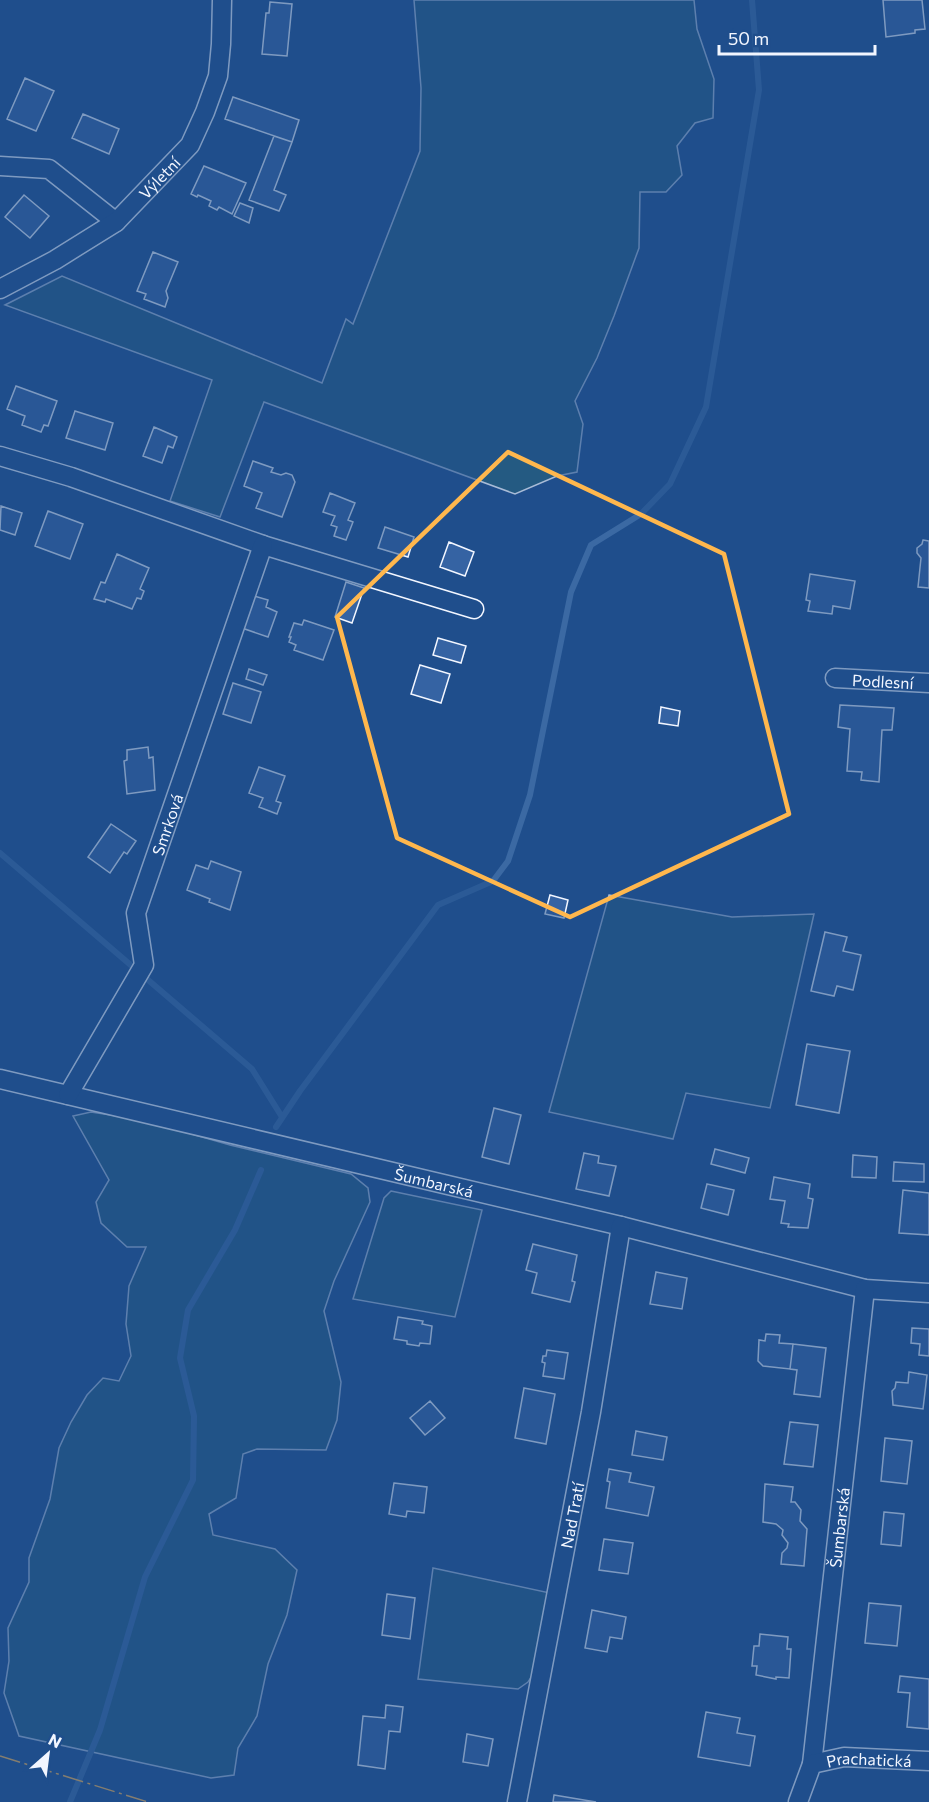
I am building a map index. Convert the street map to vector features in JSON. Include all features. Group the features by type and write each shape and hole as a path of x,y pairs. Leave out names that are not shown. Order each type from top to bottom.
{"street":[{"name":"Výletní","path":"0,289 55,260 116,222 190,144 218,76 222,0"},
{"path":"0,166 49,169 116,222"},
{"path":"0,456 71,477 263,545 474,609"},
{"name":"Smrková","path":"68,1095 144,965 136,913 263,545"},
{"name":"Podlesní","path":"836,678 929,683"},
{"name":"Šumbarská","path":"0,1079 621,1226 865,1289 929,1293"},
{"name":"Nad Tratí","path":"517,1802 591,1412 621,1226"},
{"name":"Šumbarská","path":"812,1764 865,1289"},
{"name":"Prachatická","path":"798,1802 812,1764 844,1757 929,1761"}],"highlighted area":[{"path":"508,452 724,554 789,814 570,917 397,838 337,617"}],"shaded area":[{"path":"414,0 694,0 697,29 714,79 713,118 695,123 677,146 682,175 666,192 640,192 639,248 597,358 575,401 583,424 577,472 557,476 515,494 264,402 220,517 170,501 212,380 5,305 62,276 322,383 346,319 353,324 420,151 421,88"},
{"path":"609,895 732,917 814,914 770,1108 686,1093 673,1139 549,1112"},
{"path":"91,1112 143,1120 230,1145 351,1174 368,1188 370,1202 334,1281 324,1311 341,1382 337,1420 326,1450 257,1449 243,1454 236,1498 209,1514 213,1535 275,1549 297,1570 287,1615 268,1664 257,1716 238,1748 234,1775 211,1778 19,1736 4,1693 9,1661 8,1628 29,1582 29,1558 50,1499 59,1448 87,1395 103,1378 119,1381 131,1356 126,1324 129,1286 146,1247 127,1247 101,1223 96,1202 109,1180 73,1116"},
{"path":"391,1191 482,1210 455,1317 353,1299 384,1198"},
{"path":"433,1568 550,1593 534,1673 528,1682 518,1689 418,1679"}],"building":[{"path":"883,0 922,0 925,29 915,30 915,33 886,37"},
{"path":"270,2 292,4 287,56 262,54 266,13 269,13"},
{"path":"25,78 54,91 36,131 7,119"},
{"path":"233,97 299,120 292,142 225,119"},
{"path":"83,114 119,129 109,154 72,138"},
{"path":"274,136 292,142 274,190 286,195 279,211 249,200"},
{"path":"204,166 246,183 232,214 219,207 217,210 209,206 211,201 191,194"},
{"path":"24,195 49,216 30,238 5,217"},
{"path":"240,203 253,208 249,223 234,216"},
{"path":"153,252 178,262 166,291 168,298 165,307 144,299 146,294 137,291"},
{"path":"16,386 57,401 48,426 44,425 41,432 22,425 25,416 7,409"},
{"path":"75,411 113,423 105,450 66,438"},
{"path":"154,427 177,437 173,448 168,446 162,463 143,456"},
{"path":"253,461 273,468 271,472 292,475 295,482 282,517 256,508 262,493 244,486"},
{"path":"330,493 355,503 348,520 353,522 346,540 334,536 337,527 331,525 335,516 323,512"},
{"path":"1,506 22,513 15,535 0,530"},
{"path":"48,511 83,524 70,559 35,546"},
{"path":"385,527 414,537 408,557 378,548"},
{"path":"923,540 929,541 929,588 918,587 921,558 917,553 917,548"},
{"path":"449,542 474,552 465,576 440,567"},
{"path":"117,554 149,568 140,589 144,591 141,599 137,598 132,609 106,599 105,602 94,599 101,582 105,583"},
{"path":"810,574 855,581 850,609 833,606 832,614 808,611 810,601 806,600"},
{"path":"346,582 364,588 352,623 335,617"},
{"path":"254,596 268,600 266,607 277,612 268,637 239,627"},
{"path":"304,620 334,630 323,660 294,650 296,645 289,642 294,623 302,625"},
{"path":"438,638 466,646 461,663 433,655"},
{"path":"420,665 450,674 441,703 411,694"},
{"path":"249,669 267,675 263,685 246,679"},
{"path":"233,683 261,692 251,723 223,714"},
{"path":"840,705 894,708 892,730 882,730 879,782 861,780 862,772 847,771 850,729 838,727"},
{"path":"661,707 680,711 678,726 659,723"},
{"path":"148,747 149,758 153,757 155,790 127,794 124,761 127,760 127,750"},
{"path":"259,767 285,776 276,801 281,803 277,814 259,807 263,798 249,793"},
{"path":"111,824 136,841 127,854 124,852 110,873 88,857"},
{"path":"211,861 241,872 230,910 187,890 196,865 208,869"},
{"path":"550,895 568,900 564,918 545,914"},
{"path":"825,932 847,937 843,951 861,955 853,990 837,986 834,996 811,991"},
{"path":"807,1044 850,1051 839,1113 796,1105"},
{"path":"494,1108 521,1115 509,1164 482,1157"},
{"path":"715,1149 749,1158 745,1173 711,1164"},
{"path":"584,1153 599,1156 598,1163 616,1166 609,1196 576,1189"},
{"path":"853,1155 877,1157 876,1178 852,1177"},
{"path":"894,1162 924,1164 924,1182 893,1181"},
{"path":"774,1177 810,1184 808,1198 813,1199 808,1228 788,1227 789,1224 781,1223 785,1201 770,1199"},
{"path":"707,1184 734,1190 728,1215 701,1208"},
{"path":"903,1190 929,1193 929,1235 899,1233"},
{"path":"533,1244 577,1255 572,1281 575,1282 570,1302 532,1293 537,1273 526,1270"},
{"path":"656,1272 687,1278 682,1309 650,1304"},
{"path":"398,1317 423,1321 422,1324 432,1326 430,1344 420,1343 419,1346 394,1339"},
{"path":"912,1328 929,1329 929,1356 919,1355 920,1344 911,1343"},
{"path":"766,1334 780,1335 779,1343 793,1344 790,1369 763,1366 758,1361 759,1340 765,1341"},
{"path":"793,1344 826,1348 820,1397 794,1394 797,1370 790,1369"},
{"path":"547,1350 568,1353 564,1379 543,1376 545,1363 542,1362"},
{"path":"909,1372 927,1375 923,1409 893,1405 892,1391 896,1382 908,1383"},
{"path":"524,1388 555,1394 546,1444 515,1438"},
{"path":"430,1401 445,1418 425,1435 410,1418"},
{"path":"790,1422 818,1425 813,1467 784,1464"},
{"path":"636,1431 667,1437 663,1460 632,1455"},
{"path":"885,1438 912,1441 907,1484 881,1481"},
{"path":"609,1469 631,1473 629,1482 654,1487 648,1516 606,1508 610,1482 607,1481"},
{"path":"394,1483 427,1487 424,1513 407,1511 406,1517 389,1514"},
{"path":"765,1484 793,1487 791,1502 795,1502 801,1510 800,1521 807,1529 804,1566 781,1564 782,1553 788,1543 782,1535 783,1530 776,1524 763,1522"},
{"path":"884,1512 904,1514 901,1546 881,1544"},
{"path":"604,1539 633,1543 628,1574 599,1570"},
{"path":"387,1594 415,1598 410,1639 382,1635"},
{"path":"869,1603 901,1606 897,1646 865,1643"},
{"path":"592,1610 626,1617 622,1639 610,1637 607,1652 585,1648"},
{"path":"760,1634 788,1637 787,1649 791,1649 789,1678 776,1677 776,1679 756,1675 757,1666 752,1666 754,1646 759,1646"},
{"path":"900,1676 929,1679 929,1729 907,1727 910,1693 898,1692"},
{"path":"386,1705 403,1707 400,1732 389,1731 385,1769 358,1765 363,1716 385,1718"},
{"path":"706,1712 740,1718 737,1733 755,1736 750,1766 698,1757"},
{"path":"467,1734 493,1739 488,1766 463,1762"},
{"path":"554,1795 596,1802 553,1802"}],"waterway":[{"path":"276,1127 300,1091 438,905 493,881 508,861 530,795 571,592 591,545 641,514 670,484 706,407 759,90 752,0"},
{"path":"0,853 252,1069 282,1117"},
{"path":"70,1802 100,1730 145,1577 193,1480 194,1416 180,1358 188,1310 235,1230 261,1170"}],"power":[{"path":"0,1756 148,1802"}]}
